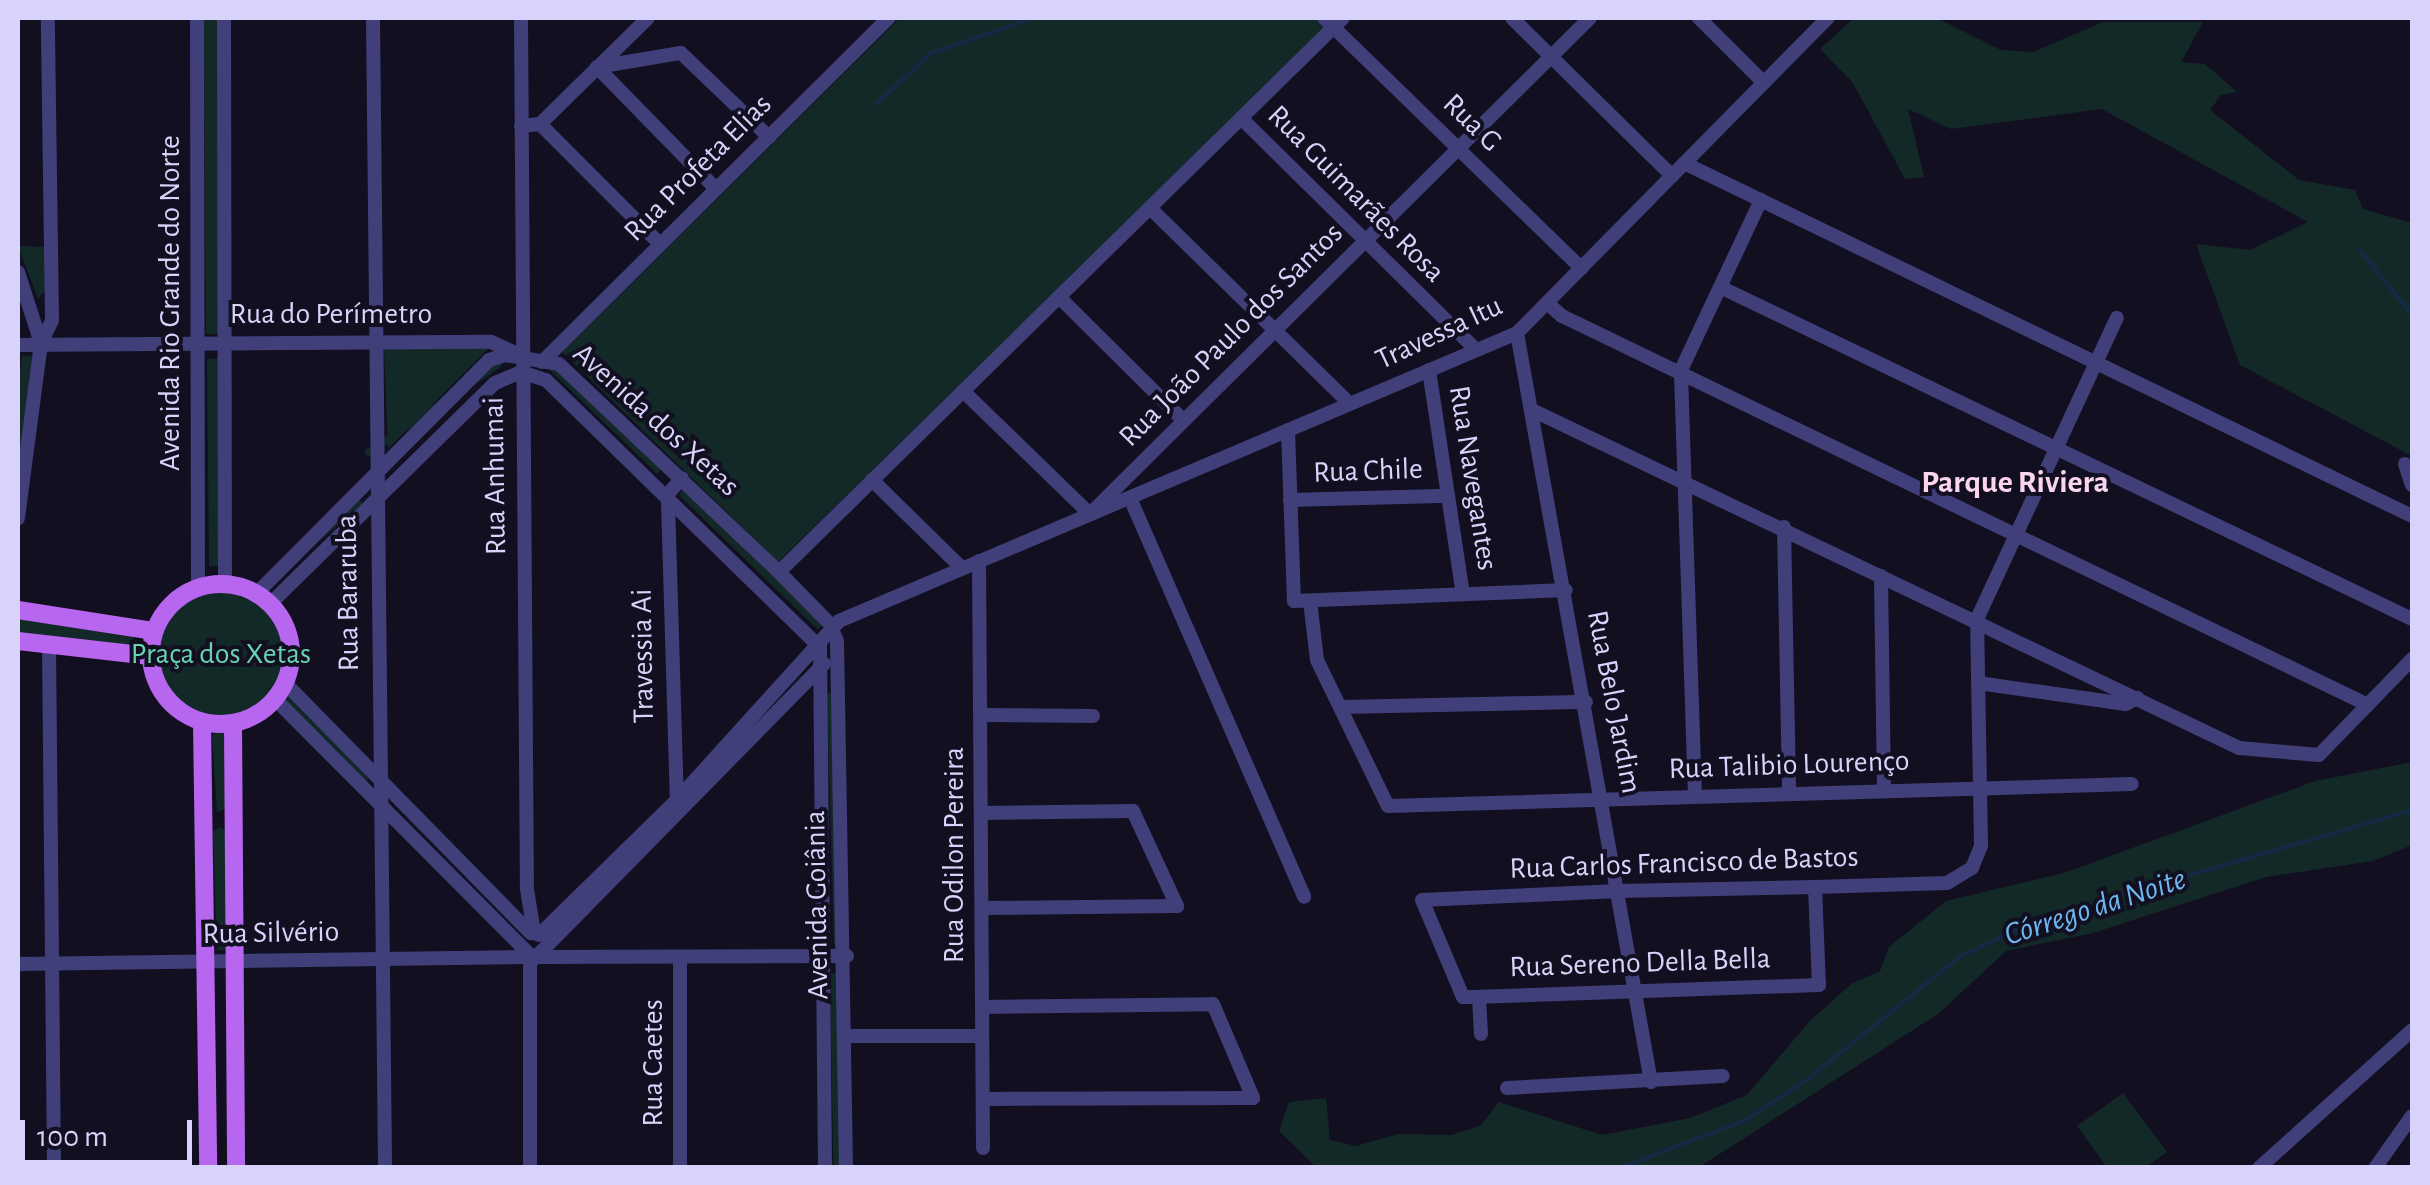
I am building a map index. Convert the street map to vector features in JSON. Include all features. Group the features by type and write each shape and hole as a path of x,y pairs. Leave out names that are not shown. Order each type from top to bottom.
{"main road":[{"path":"226,584 263,599 290,641 280,691 233,724 202,722 161,693 150,656 154,631 166,609 198,588 226,584"},
{"path":"18,610 154,631"},
{"path":"18,641 150,656"},
{"path":"202,722 208,1168"},
{"path":"233,724 236,1168"},
{"path":"202,822 232,821"}],"street":[{"path":"18,518 41,344 52,320 48,18"},
{"name":"Avenida Rio Grande do Norte","path":"197,18 198,588"},
{"name":"Avenida Rio Grande do Norte","path":"224,18 226,584"},
{"name":"Rua Bararuba","path":"373,18 374,476 386,1168"},
{"name":"Rua Anhumai","path":"521,18 521,356 528,373 527,889 533,946 530,1168"},
{"name":"Rua Profeta Elias","path":"528,373 888,18"},
{"path":"1512,18 1672,176"},
{"name":"Rua João Paulo dos Santos","path":"835,634 858,612 1090,514 1590,18"},
{"path":"1699,18 1764,82"},
{"name":"Travessa Itu","path":"1090,514 1517,332 1828,18"},
{"path":"521,126 540,124 644,19"},
{"path":"779,572 1241,118 1334,21"},
{"name":"Rua G","path":"1334,21 1581,268"},
{"path":"597,68 682,53 768,137"},
{"path":"597,68 716,188"},
{"name":"Rua Guimarães Rosa","path":"1241,118 1476,350"},
{"path":"540,124 660,244"},
{"path":"1684,163 2412,516"},
{"path":"1694,796 1681,370 1760,200"},
{"path":"1150,208 1350,404"},
{"path":"18,272 41,344"},
{"path":"1720,287 2412,620"},
{"path":"1059,297 1183,420"},
{"path":"1547,303 1562,316 1681,370 2368,705"},
{"path":"1981,786 1977,619 2117,318"},
{"name":"Rua Belo Jardim","path":"1517,332 1604,799 1651,1082"},
{"name":"Rua do Perímetro","path":"18,345 492,342 521,356"},
{"name":"Avenida dos Xetas","path":"263,599 374,476 490,360 545,357 682,478 779,572 835,634"},
{"name":"Rua Navegantes","path":"1428,370 1463,594"},
{"path":"263,599 375,499 495,383 528,373"},
{"name":"Avenida dos Xetas","path":"528,373 668,494 820,647"},
{"path":"963,391 1090,514"},
{"path":"1532,410 1683,478 2239,748 2307,757 2319,755 2412,659"},
{"path":"1288,430 1290,500 1302,601 1317,660 1341,708 1586,702"},
{"path":"2404,464 2412,485"},
{"path":"668,494 682,478"},
{"path":"872,480 962,568"},
{"name":"Travessia Ai","path":"668,494 679,808"},
{"name":"Rua Chile","path":"1290,500 1448,496"},
{"path":"1130,498 1304,897"},
{"path":"1784,528 1790,793"},
{"name":"Rua Odilon Pereira","path":"979,561 984,1148"},
{"path":"1881,576 1884,790"},
{"path":"1302,601 1566,590"},
{"path":"533,946 800,694 823,666 835,634"},
{"path":"679,808 835,634"},
{"name":"Avenida Goiânia","path":"835,634 847,956 846,1168"},
{"path":"49,645 54,1168"},
{"path":"820,647 823,666"},
{"name":"Avenida Goiânia","path":"823,666 825,1168"},
{"path":"1978,683 2126,704 2137,698"},
{"path":"280,691 378,777 533,946"},
{"path":"280,691 379,804 533,946"},
{"path":"800,694 824,694"},
{"name":"Rua Talibio Lourenço","path":"1341,708 1388,806 2132,784"},
{"path":"981,715 1093,716"},
{"name":"Rua Carlos Francisco de Bastos","path":"1471,997 1422,900 1947,884 1972,868 1982,846 1981,786"},
{"path":"982,814 1133,810 1177,906 982,908"},
{"name":"Rua Sereno Della Bella","path":"1471,997 1819,985 1815,886"},
{"name":"Rua Silvério","path":"18,964 384,958 533,946 680,958 847,956"},
{"name":"Rua Caetes","path":"680,958 680,1168"},
{"path":"1471,997 1480,1034"},
{"path":"982,1007 1213,1004 1254,1098 983,1099"},
{"path":"2258,1168 2412,1030"},
{"path":"848,1036 982,1036"},
{"path":"1507,1088 1723,1076"},
{"path":"2374,1168 2412,1116"}],"green space":[{"path":"204,18 218,18 218,334 206,334"},
{"path":"900,18 1315,18 1326,28 778,562 562,352"},
{"path":"1854,18 1937,18 2001,50 2033,52 2103,22 2203,22 2181,62 2205,64 2237,92 2221,95 2210,110 2299,180 2355,190 2363,209 2412,223 2412,456 2240,365 2196,244 2250,250 2308,222 2102,109 1951,129 1908,109 1924,177 1905,179 1853,83 1820,49"},
{"path":"18,246 44,247 47,289 38,299"},
{"path":"384,348 489,348 388,449"},
{"path":"22,355 32,356 18,469 18,392"},
{"path":"221,358 220,566 209,566 207,359"},
{"path":"499,360 503,366 368,457 364,451"},
{"path":"554,363 663,468 657,474 548,369"},
{"path":"684,489 824,624 818,630 678,495"},
{"path":"358,498 363,504 268,584 263,578"},
{"name":"Praça dos Xetas","path":"221,592 245,597 265,610 278,630 283,654 278,678 265,698 245,711 221,716 197,711 177,698 164,678 159,654 164,630 177,610 197,597"},
{"path":"18,618 133,636 133,641 128,648 18,634"},
{"path":"834,692 839,944 834,945 827,694"},
{"path":"290,694 371,775 366,781 284,700"},
{"path":"220,730 226,734 226,809 217,812 212,735"},
{"path":"2412,762 2412,845 2373,861 2266,877 2093,933 2006,951 1938,1014 1699,1167 1316,1167 1279,1131 1289,1102 1326,1098 1330,1140 1356,1146 1398,1134 1452,1135 1481,1125 1499,1102 1602,1135 1690,1118 1747,1095 1810,1021 1851,984 1880,971 1889,947 1946,901 2064,873 2315,781"},
{"path":"221,827 226,832 227,949 217,951 213,831"},
{"path":"830,973 838,973 841,1167 833,1167"},
{"path":"2123,1093 2167,1152 2146,1167 2107,1167 2077,1126"}],"waterway":[{"path":"876,104 931,53 1034,18"},
{"path":"2360,250 2412,315"},
{"name":"Córrego da Noite","path":"1620,1168 1746,1120 1808,1079 1959,957 2033,921 2412,810"}],"district":[{"name":"Parque Riviera","path":"2015,482"}]}
